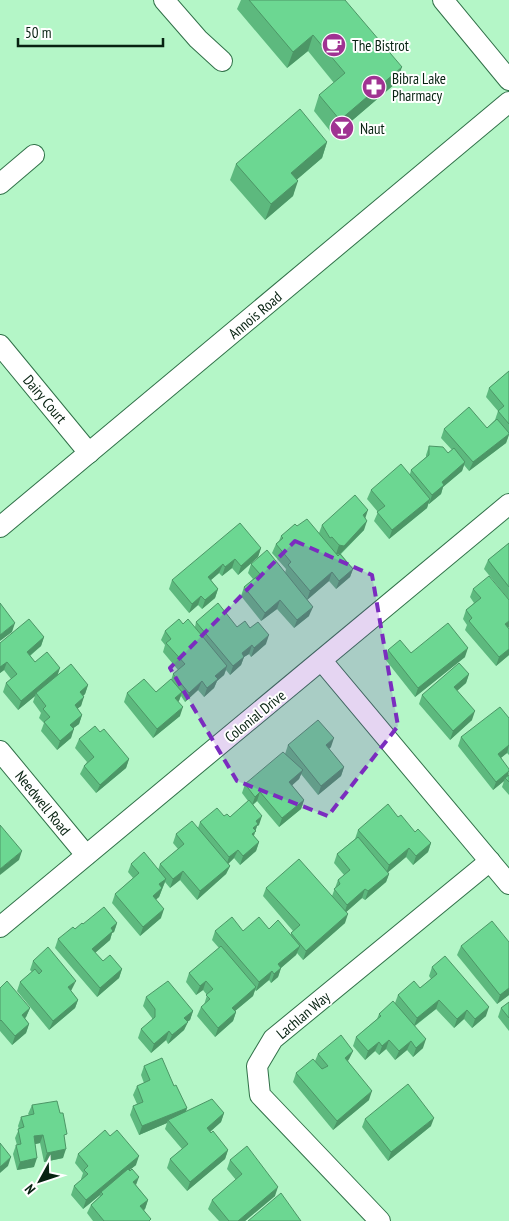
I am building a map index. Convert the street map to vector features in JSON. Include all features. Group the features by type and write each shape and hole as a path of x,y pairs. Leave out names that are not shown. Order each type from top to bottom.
{"street":[{"path":"164,0 198,39 222,61"},
{"path":"443,0 509,80"},
{"name":"Annois Road","path":"0,527 509,102"},
{"path":"0,184 34,155"},
{"name":"Dairy Court","path":"0,345 89,453"},
{"name":"Colonial Drive","path":"0,928 509,504"},
{"path":"322,661 509,884"},
{"name":"Needwell Road","path":"0,751 86,855"},
{"name":"Lachlan Way","path":"380,1221 260,1095 257,1066 274,1039 490,861"}],"highlighted area":[{"path":"295,541 372,575 398,726 328,816 237,781 170,668"}],"building":[{"path":"249,0 345,0 402,67 340,120 319,95 345,73 313,35 293,52"},
{"path":"300,109 327,142 291,173 298,181 271,204 236,164"},
{"path":"509,371 509,424 498,411 504,406 489,388"},
{"path":"469,407 487,428 497,419 509,433 473,462 444,429"},
{"path":"429,446 443,447 448,453 454,448 465,462 442,482 444,485 432,495 411,470 429,455"},
{"path":"401,464 430,499 392,530 377,512 385,506 371,490"},
{"path":"355,495 368,510 363,515 367,521 344,546 339,545 332,537 330,538 322,525"},
{"path":"307,519 338,556 340,554 353,569 339,581 332,572 310,591 288,565 291,562 276,544 283,538 281,536 295,524 297,526"},
{"path":"240,523 261,548 241,566 235,559 225,567 223,564 208,577 218,589 205,600 201,596 192,604 172,580"},
{"path":"509,543 509,587 488,560"},
{"path":"267,550 313,607 297,620 280,600 265,613 244,587 260,574 251,564"},
{"path":"489,576 509,600 509,621 505,624 509,629 509,649 499,657 469,621 472,618 466,610 481,598 473,589"},
{"path":"0,603 15,623 0,635"},
{"path":"218,603 237,627 245,621 250,628 258,622 269,635 254,648 252,645 242,653 244,657 233,666 196,622"},
{"path":"29,619 44,637 27,652 35,662 47,652 60,668 21,701 6,683 17,674 7,662 0,667 0,643"},
{"path":"179,619 183,624 188,619 227,666 215,676 218,679 207,688 202,681 189,693 173,674 185,664 166,643 171,639 165,631"},
{"path":"448,623 468,648 418,688 388,650 400,640 411,653"},
{"path":"459,663 469,674 454,687 475,711 453,731 422,695"},
{"path":"71,664 88,685 80,692 84,697 75,705 82,715 70,725 74,729 60,741 44,722 50,717 43,709 46,706 36,693"},
{"path":"144,679 156,692 171,679 182,692 175,698 183,707 157,729 127,693"},
{"path":"500,707 509,718 509,745 498,754 509,771 496,782 461,737"},
{"path":"318,720 334,738 326,745 344,767 321,786 288,745"},
{"path":"95,726 100,732 104,729 129,759 100,785 84,766 94,757 79,739"},
{"path":"283,752 303,770 289,782 304,800 282,818 260,792 255,797 245,784"},
{"path":"249,800 262,816 256,821 258,824 253,828 256,831 252,834 259,842 243,856 238,850 229,857 200,822 217,808 224,816 227,814 230,817"},
{"path":"388,804 398,817 401,815 415,832 418,829 431,843 416,856 409,848 389,865 358,830"},
{"path":"192,821 230,866 200,891 183,871 173,879 160,864 184,844 176,834"},
{"path":"0,825 22,851 0,869"},
{"path":"358,837 389,874 368,891 365,889 347,905 334,889 340,884 338,880 350,870 337,854"},
{"path":"144,852 166,879 159,884 162,888 153,896 164,909 143,927 115,894 139,873 131,864"},
{"path":"299,859 348,914 306,951 291,933 300,925 266,888"},
{"path":"104,907 117,923 111,928 113,931 92,949 103,961 110,955 122,969 100,988 58,939 73,927 75,929 83,924"},
{"path":"232,917 243,931 259,917 269,929 278,920 300,946 278,964 281,968 274,974 272,971 259,982 215,931"},
{"path":"492,921 509,942 509,988 500,995 461,946"},
{"path":"221,946 256,987 232,1008 236,1012 218,1028 201,1007 210,999 206,995 213,989 206,981 200,986 189,973"},
{"path":"48,947 76,981 68,987 78,1000 53,1021 20,982 35,969 39,974 42,971 33,961"},
{"path":"445,956 489,1007 475,1019 467,1010 457,1019 439,1000 417,1018 398,995 414,981 420,988 437,974 432,967"},
{"path":"7,981 30,1008 22,1015 29,1024 15,1036 0,1021 0,988"},
{"path":"168,981 193,1011 184,1018 188,1022 172,1035 169,1031 154,1044 141,1029 155,1017 155,1009 146,997"},
{"path":"393,1001 426,1039 416,1048 411,1041 399,1051 389,1040 382,1046 379,1042 368,1051 356,1037 381,1016 379,1014"},
{"path":"509,1002 509,1018 501,1008"},
{"path":"341,1035 353,1051 345,1058 372,1091 337,1121 296,1073 313,1059 322,1069 328,1066 318,1054"},
{"path":"162,1058 174,1086 176,1085 187,1108 142,1126 133,1106 143,1102 137,1086 150,1080 144,1066"},
{"path":"408,1084 434,1118 391,1152 365,1119"},
{"path":"212,1099 224,1113 207,1128 211,1133 213,1131 228,1150 190,1182 170,1159 188,1144 168,1120"},
{"path":"57,1101 60,1113 63,1113 67,1134 64,1135 66,1149 47,1153 43,1135 34,1136 37,1158 20,1162 16,1145 21,1144 18,1129 24,1127 21,1117 34,1114 32,1105"},
{"path":"105,1130 110,1136 117,1130 139,1156 86,1200 74,1186 88,1174 84,1170 88,1166 78,1154"},
{"path":"0,1143 11,1157 0,1167"},
{"path":"247,1146 278,1187 238,1221 229,1221 212,1200 242,1174 230,1160"},
{"path":"128,1169 130,1171 132,1169 139,1177 133,1182 148,1200 140,1206 151,1219 149,1221 104,1221 91,1205 103,1194 101,1192"},
{"path":"281,1193 301,1221 248,1221"}],"place":[{"name":"The Bistrot","path":"334,45"},
{"name":"Bibra Lake Pharmacy","path":"374,87"},
{"name":"Naut","path":"342,128"}]}
